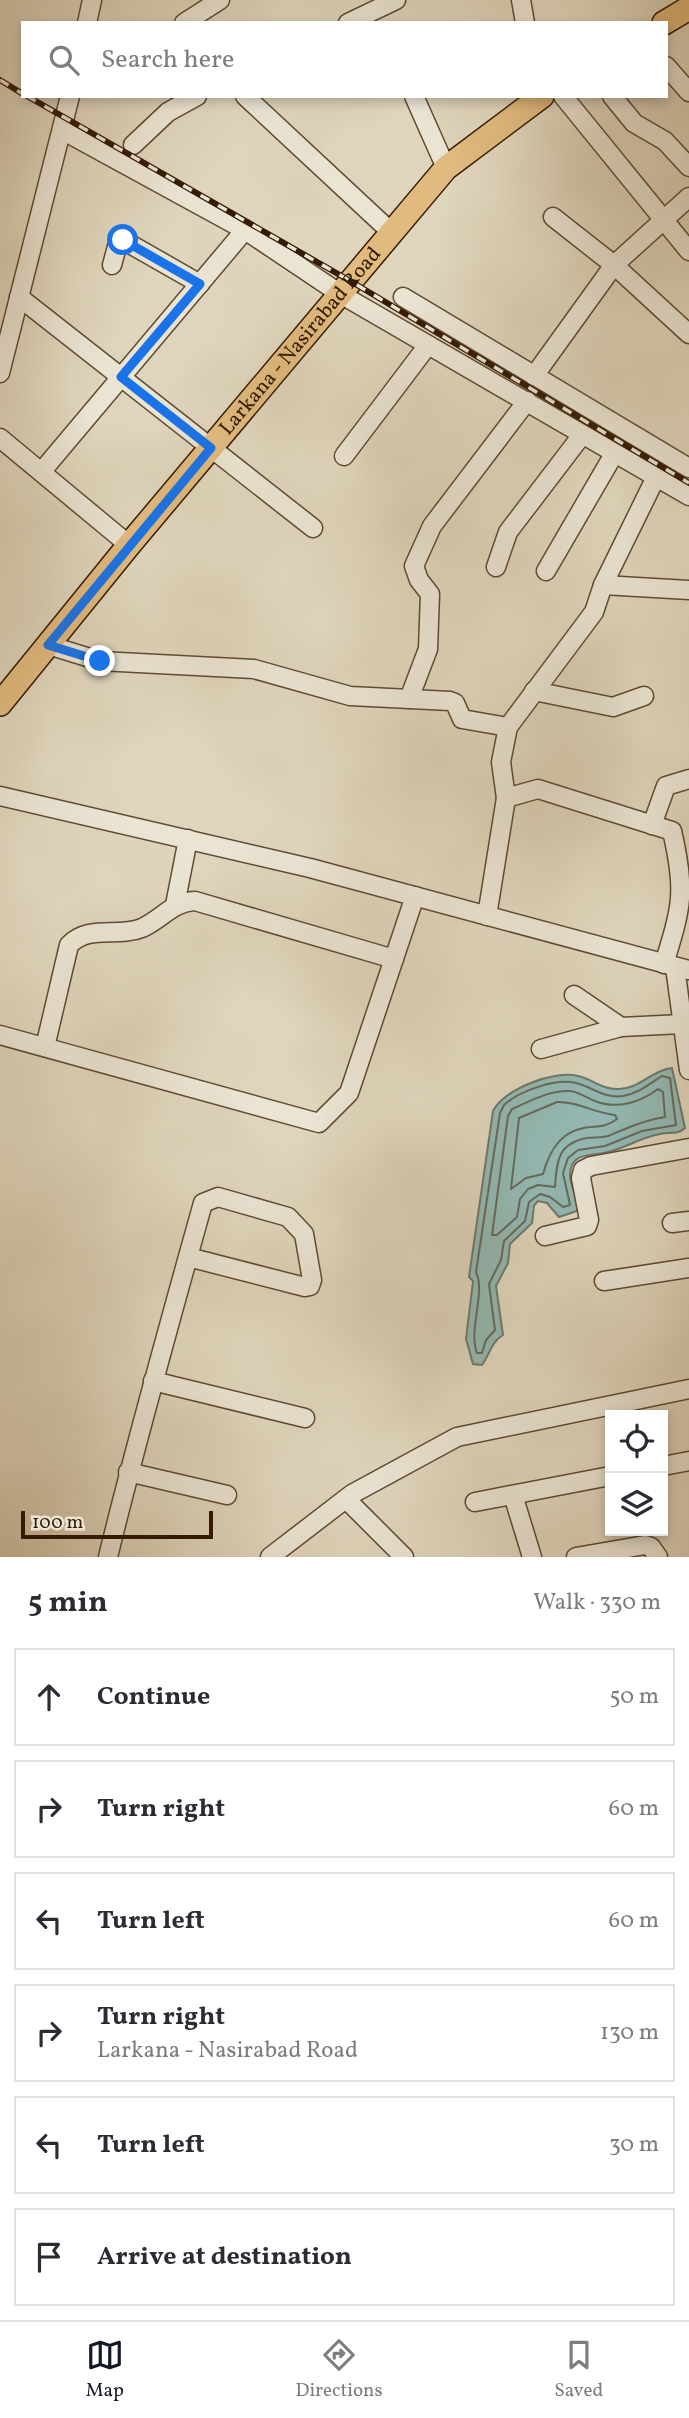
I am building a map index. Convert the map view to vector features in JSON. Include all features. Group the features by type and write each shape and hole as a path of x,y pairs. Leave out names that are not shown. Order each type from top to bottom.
{"main road":[{"path":"668,21 688,11"},
{"name":"Larkana - Nasirabad Road","path":"0,704 129,545 342,295 446,168 538,98"}],"street":[{"path":"87,21 92,0"},
{"path":"187,21 220,0"},
{"path":"357,21 380,16 396,0"},
{"path":"521,0 525,21"},
{"path":"668,68 689,92"},
{"path":"0,373 7,315 19,297 70,98"},
{"path":"133,145 168,112 193,98"},
{"path":"247,98 391,232"},
{"path":"415,98 446,168"},
{"path":"566,98 689,251"},
{"path":"614,98 634,123 665,141 689,167"},
{"path":"62,130 245,230 342,295 689,496"},
{"path":"534,376 614,265 689,197"},
{"path":"553,217 614,265 689,334"},
{"path":"41,471 245,230"},
{"path":"112,265 118,243 123,240 200,284"},
{"path":"19,297 313,528"},
{"path":"402,297 689,468"},
{"path":"344,456 428,345"},
{"path":"409,699 428,649 430,594 419,580 414,566 432,526 527,401"},
{"path":"495,567 508,532 582,435"},
{"path":"0,438 129,545"},
{"path":"546,571 614,454"},
{"path":"487,916 506,798 501,762 508,727 594,612 603,585 656,477"},
{"path":"603,585 689,590"},
{"path":"48,645 100,661 254,669 350,696 450,701 456,703 461,719 508,727"},
{"path":"534,691 612,707 644,696"},
{"path":"652,825 666,786 689,779"},
{"path":"506,798 538,789 672,831 682,873 676,967 689,1070"},
{"path":"0,796 188,839 415,896 676,967"},
{"path":"174,905 188,839"},
{"path":"0,1035 319,1123 349,1093 415,896"},
{"path":"45,1047 69,945 78,936 89,933 121,933 142,928 174,905 195,901 394,959"},
{"path":"574,995 621,1027"},
{"path":"541,1049 621,1027 682,1024"},
{"path":"545,1236 587,1226 589,1220 581,1178 583,1170 591,1166 689,1148"},
{"path":"108,1557 128,1472 203,1203 218,1197 288,1217 304,1234 312,1280 310,1286 305,1287 188,1258"},
{"path":"604,1281 689,1268"},
{"path":"153,1381 305,1418"},
{"path":"270,1557 346,1499 406,1462 457,1437 635,1408 689,1389"},
{"path":"668,1465 689,1461"},
{"path":"128,1472 227,1495"},
{"path":"475,1502 605,1477"},
{"path":"513,1495 532,1557"},
{"path":"346,1499 404,1557"},
{"path":"576,1557 645,1545 651,1547 658,1557"}],"water":[{"path":"672,1068 685,1128 574,1161 570,1174 577,1211 559,1217 547,1203 538,1201 534,1206 532,1223 510,1244 508,1263 496,1286 503,1335 493,1345 482,1365 473,1364 466,1339 473,1281 469,1277 493,1111 508,1095 543,1079 578,1076 608,1088 619,1089 633,1086 658,1072"}],"railway":[{"path":"0,80 21,93"},
{"path":"30,98 352,282 689,483"}],"route":[{"path":"100,661 48,645 211,448 121,377 200,284 123,240"}]}
